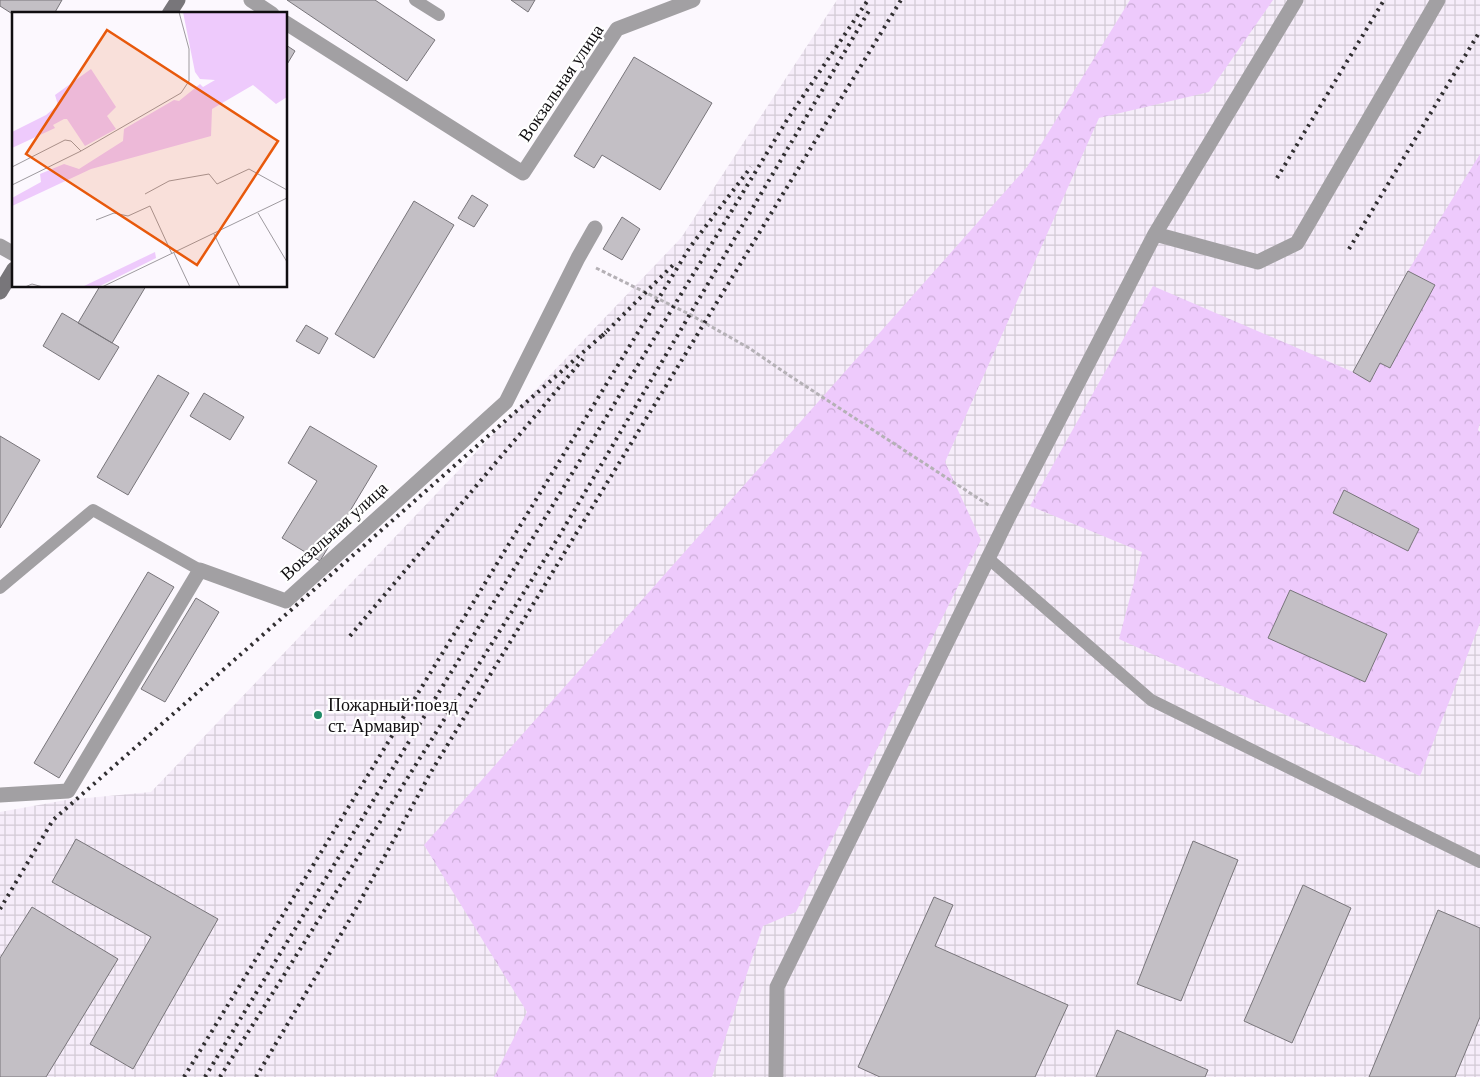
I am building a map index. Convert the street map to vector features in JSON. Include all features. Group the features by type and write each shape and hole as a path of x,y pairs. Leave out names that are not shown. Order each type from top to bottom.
{"main road":[{"path":"170,12 178,0"},
{"path":"0,292 12,273"}],"street":[{"path":"251,0 269,12"},
{"name":"Вокзальная улица","path":"288,23 523,173 618,29 693,0"},
{"path":"776,1077 777,987 1008,518 1156,234 1296,0"},
{"path":"1156,234 1258,262 1297,243 1438,0"},
{"name":"Вокзальная улица","path":"200,570 286,601 506,402 595,228"},
{"path":"0,246 12,253"},
{"path":"0,795 68,791 200,570"}],"lane":[{"path":"415,0 438,15"},
{"path":"0,588 93,510 200,570"},
{"path":"989,559 1151,700 1480,862"}],"path":[{"path":"578,258 689,314 749,348 1008,518"}],"shaded area":[{"path":"837,0 1480,0 1480,1077 0,1077 0,812 66,800 151,792 681,238"}],"green space":[{"path":"1130,0 1273,0 1209,92 1099,118 945,462 981,540 796,912 763,926 712,1077 494,1077 527,1012 424,845 1027,167"},
{"path":"1480,154 1480,423 1478,430 1480,432 1480,623 1420,776 1119,639 1142,552 1030,506 1153,286 1370,381 1380,363 1434,285 1408,271"}],"building":[{"path":"0,0 62,0 55,12 12,12 12,14 0,6"},
{"path":"287,0 375,0 435,40 407,81"},
{"path":"511,0 535,0 528,12"},
{"path":"288,46 295,51 288,63"},
{"path":"634,57 712,103 660,190 602,155 594,168 574,156"},
{"path":"472,195 488,205 474,227 458,218"},
{"path":"414,201 454,225 374,358 335,334"},
{"path":"622,217 640,229 622,260 603,249"},
{"path":"1408,271 1435,285 1390,368 1380,363 1370,382 1353,372"},
{"path":"99,288 145,288 112,343 78,323"},
{"path":"62,313 119,347 99,380 43,346"},
{"path":"306,325 328,338 319,354 296,341"},
{"path":"158,375 189,393 128,495 97,477"},
{"path":"204,393 244,417 230,440 190,416"},
{"path":"310,426 377,466 320,561 282,538 317,481 288,463"},
{"path":"0,436 40,460 0,528"},
{"path":"1344,490 1419,529 1408,551 1333,513"},
{"path":"148,572 174,587 59,778 34,763"},
{"path":"1290,590 1387,634 1365,682 1268,638"},
{"path":"196,598 219,612 165,702 141,689"},
{"path":"76,839 218,919 133,1069 90,1044 151,937 52,882"},
{"path":"1193,841 1238,860 1181,1001 1137,984"},
{"path":"1303,885 1351,908 1292,1043 1244,1021"},
{"path":"934,897 953,905 935,946 1068,1005 1035,1077 880,1077 858,1067"},
{"path":"32,907 118,959 46,1077 0,1077 0,958"},
{"path":"1438,910 1480,928 1480,1017 1455,1077 1369,1077"},
{"path":"1117,1030 1208,1070 1205,1077 1096,1077"}],"railway":[{"path":"205,1077 787,120 868,0"},
{"path":"256,1077 353,914 431,772 901,0"},
{"path":"1277,178 1384,0"},
{"path":"220,1077 558,538 870,9"},
{"path":"1349,249 1480,31"},
{"path":"184,1077 690,247 751,167"},
{"path":"602,336 676,262"},
{"path":"0,909 53,820 606,332"},
{"path":"350,636 583,359"}],"place":[{"name":"Пожарный поезд ст. Армавир","path":"318,715"}]}
